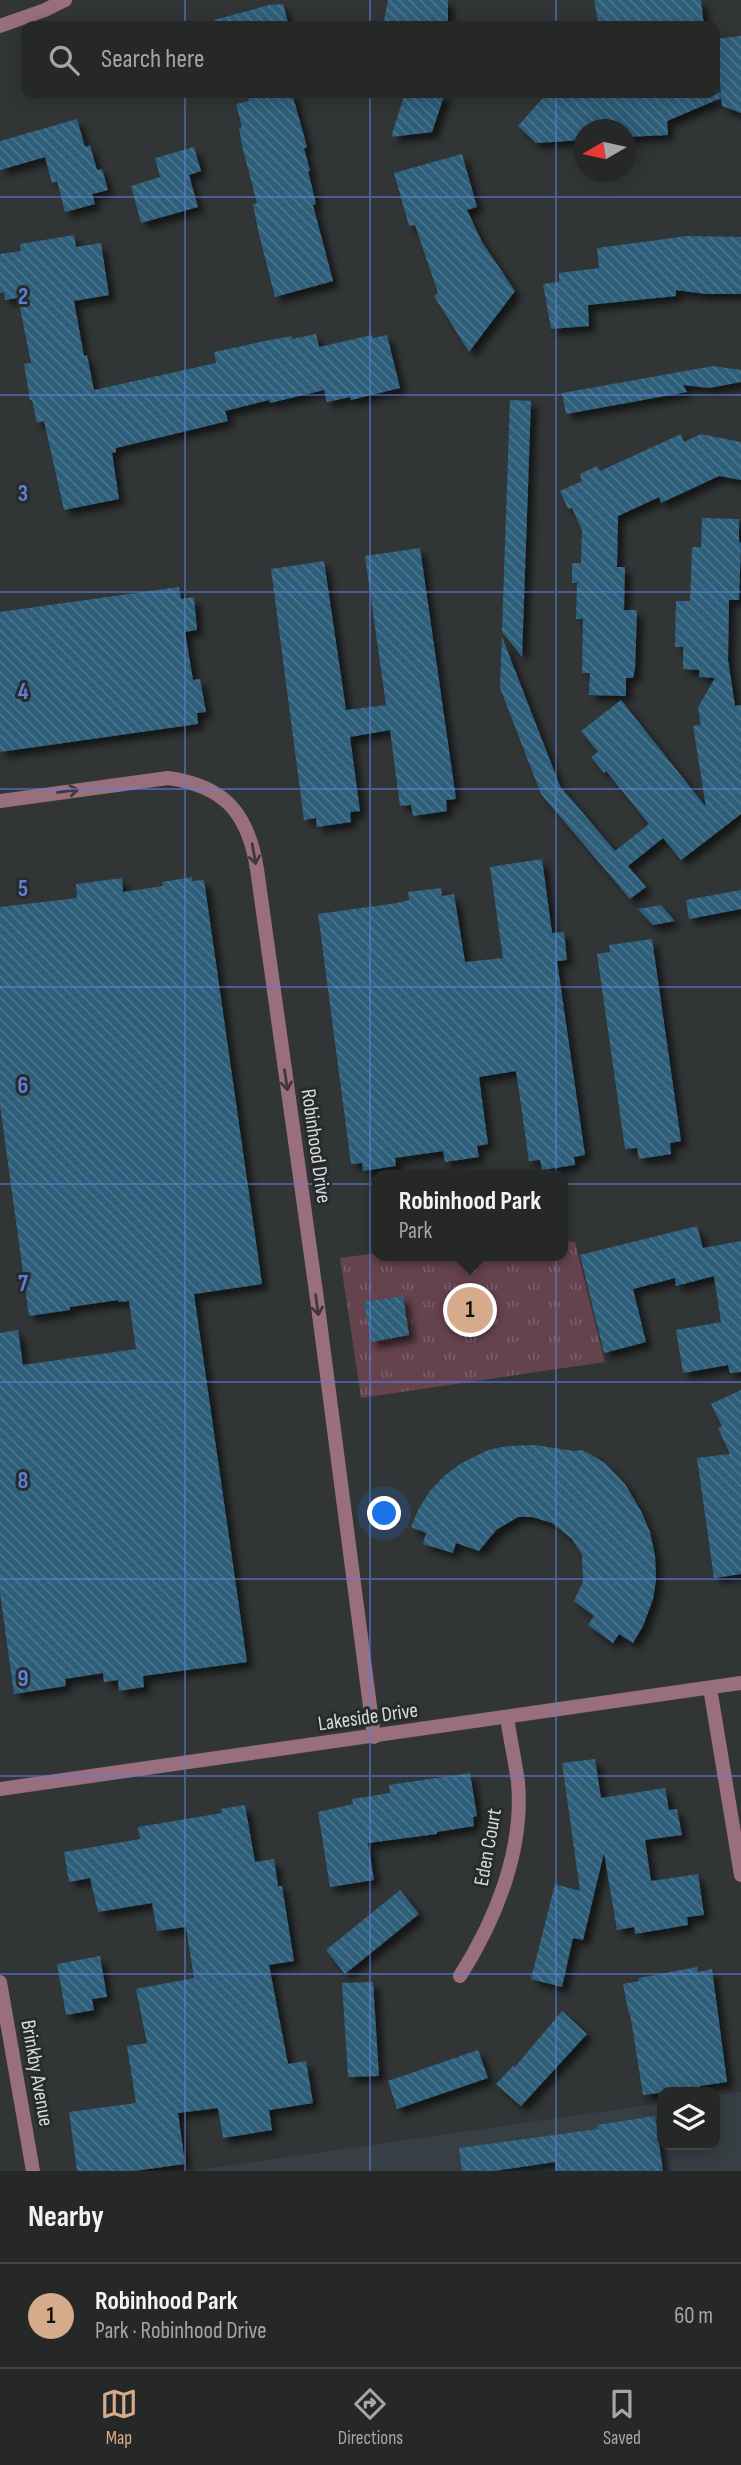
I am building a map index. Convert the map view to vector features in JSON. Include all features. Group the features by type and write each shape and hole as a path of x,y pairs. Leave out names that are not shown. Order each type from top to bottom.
{"street":[{"path":"0,26 65,0"},
{"name":"Robinhood Drive","path":"0,801 168,778 192,781 214,791 232,805 245,824 253,844 317,1299 374,1737"},
{"name":"Lakeside Drive","path":"0,1789 741,1683"},
{"path":"710,1688 741,1875"},
{"name":"Eden Court","path":"460,1976 480,1944 499,1902 513,1850 518,1783 506,1717"},
{"name":"Brinkby Avenue","path":"0,1982 33,2171"}],"shaded area":[{"path":"741,2092 741,2171 192,2171 657,2104 657,2150 720,2150 720,2094"}],"green space":[{"path":"568,1239 569,1242 575,1242 605,1362 361,1398 340,1258 372,1254 372,1261 568,1261"}],"building":[{"path":"388,0 448,0 448,21 384,21"},
{"path":"594,0 701,0 703,21 598,21"},
{"path":"283,4 288,21 214,21 214,20 269,5"},
{"path":"741,36 741,113 722,106 721,98 667,121 668,135 636,137 636,119 573,119 573,141 536,143 518,126 543,98 720,98 720,38"},
{"path":"248,98 293,98 307,147 304,148 316,204 313,205 333,281 275,297 258,230 253,204 257,203 239,128 242,127 236,104 249,101"},
{"path":"403,98 443,98 432,132 391,137"},
{"path":"77,119 85,147 90,145 97,170 102,169 108,190 92,194 95,204 65,212 57,181 52,183 45,157 0,170 0,141"},
{"path":"194,147 201,171 189,175 198,207 141,223 131,186 160,177 155,158"},
{"path":"462,154 477,207 467,210 482,242 515,291 469,352 434,296 438,293 415,225 409,226 394,173"},
{"path":"74,235 76,247 101,243 109,295 74,301 84,356 87,355 94,390 216,363 214,352 292,336 292,339 316,334 319,347 372,335 373,338 387,335 400,388 351,400 350,397 327,402 324,390 270,403 269,400 225,411 228,421 116,448 116,452 112,453 119,499 64,510 44,421 37,423 30,400 24,364 31,363 18,298 5,300 4,292 0,293 0,254 21,251 20,244"},
{"path":"687,236 741,237 741,294 706,294 676,290 676,296 588,305 589,326 551,329 543,284 559,282 559,273 599,268 597,248"},
{"path":"713,366 741,370 741,382 709,388 683,385 687,392 566,414 562,393"},
{"path":"510,400 531,401 522,657 502,632"},
{"path":"681,434 684,442 701,434 741,442 741,480 719,476 661,503 659,497 618,516 617,567 625,567 624,610 637,610 635,668 633,678 626,678 626,696 589,695 590,673 582,673 583,619 576,619 577,583 572,583 572,563 581,563 582,530 560,491 582,481 580,474 597,466 600,471"},
{"path":"702,518 739,519 739,600 729,600 728,660 735,706 741,705 741,814 681,860 663,838 628,866 646,887 630,899 541,794 500,688 502,637 560,786 615,851 649,824 606,771 604,773 591,757 598,752 581,731 621,700 706,807 693,726 701,725 698,707 715,678 699,677 699,670 683,669 683,647 675,647 676,601 690,601 692,547 701,547"},
{"path":"420,548 456,799 446,800 447,811 413,816 411,805 400,806 390,730 350,737 360,811 350,812 351,822 317,827 316,818 304,820 271,569 324,561 346,710 386,705 365,556"},
{"path":"179,587 181,599 194,597 197,630 185,632 193,680 200,679 206,712 197,713 198,724 0,752 0,612"},
{"path":"542,859 552,933 564,932 567,960 557,961 585,1155 574,1157 575,1165 542,1170 540,1160 529,1161 516,1071 479,1077 488,1144 477,1146 479,1157 445,1162 443,1151 395,1158 396,1166 363,1171 362,1163 351,1164 318,914 397,903 409,900 408,892 441,888 442,896 454,894 465,962 503,958 490,867"},
{"path":"192,877 192,881 204,880 262,1284 194,1294 247,1662 143,1676 144,1687 119,1691 118,1680 104,1682 103,1673 65,1679 66,1686 14,1694 0,1593 0,1333 18,1330 23,1365 136,1349 129,1301 118,1300 70,1307 70,1310 29,1316 0,1105 0,907 77,898 76,884 122,878 123,892 163,886 162,882"},
{"path":"741,890 741,909 689,919 686,900"},
{"path":"661,905 675,921 653,925 638,909"},
{"path":"652,939 681,1141 670,1143 671,1154 639,1159 637,1148 625,1149 597,954 610,952 609,945"},
{"path":"697,1226 703,1248 741,1241 741,1372 730,1373 728,1365 683,1373 676,1330 721,1322 714,1276 676,1286 675,1278 633,1289 646,1342 604,1353 580,1255"},
{"path":"403,1296 409,1335 371,1342 364,1302"},
{"path":"741,1390 741,1574 714,1578 697,1458 730,1454 718,1428 722,1426 711,1404"},
{"path":"535,1445 582,1450 590,1454 606,1464 625,1484 641,1511 650,1532 656,1580 653,1599 633,1643 619,1634 613,1643 588,1625 594,1616 574,1601 583,1582 582,1555 572,1539 552,1523 532,1517 518,1517 496,1530 479,1551 456,1543 453,1553 423,1544 426,1533 411,1527 430,1491 460,1464 488,1450"},
{"path":"595,1759 601,1798 665,1788 669,1810 677,1809 682,1835 645,1840 651,1881 698,1874 704,1915 687,1917 688,1925 635,1934 634,1927 617,1930 604,1853 583,1940 573,1938 562,1987 531,1979 555,1884 580,1891 562,1763"},
{"path":"470,1773 477,1816 473,1817 474,1826 368,1843 374,1880 330,1887 318,1812 353,1804 352,1799 390,1793 389,1785"},
{"path":"245,1805 255,1862 274,1859 278,1886 282,1886 294,1961 269,1965 288,2064 306,2061 313,2103 269,2110 272,2130 223,2138 218,2108 178,2113 185,2164 134,2171 77,2171 69,2112 136,2103 127,2046 147,2043 136,1989 194,1978 186,1927 157,1931 152,1903 98,1912 90,1878 69,1882 64,1852 140,1839 138,1827 222,1813 221,1809"},
{"path":"400,1890 419,1914 345,1974 326,1950"},
{"path":"100,1956 107,1997 92,1999 94,2010 66,2015 57,1964"},
{"path":"697,1967 698,1972 712,1969 727,2082 700,2087 657,2087 657,2093 643,2095 623,1984 639,1981 639,1978"},
{"path":"373,1982 379,2076 348,2077 342,1983"},
{"path":"562,2011 587,2034 521,2106 496,2084 513,2066 514,2068"},
{"path":"478,2050 488,2078 397,2109 388,2081"},
{"path":"655,2116 657,2150 660,2150 663,2171 556,2171 555,2162 494,2171 462,2171 459,2148 598,2129 597,2125"}],"place":[{"name":"Robinhood Park","path":"470,1310"}]}
